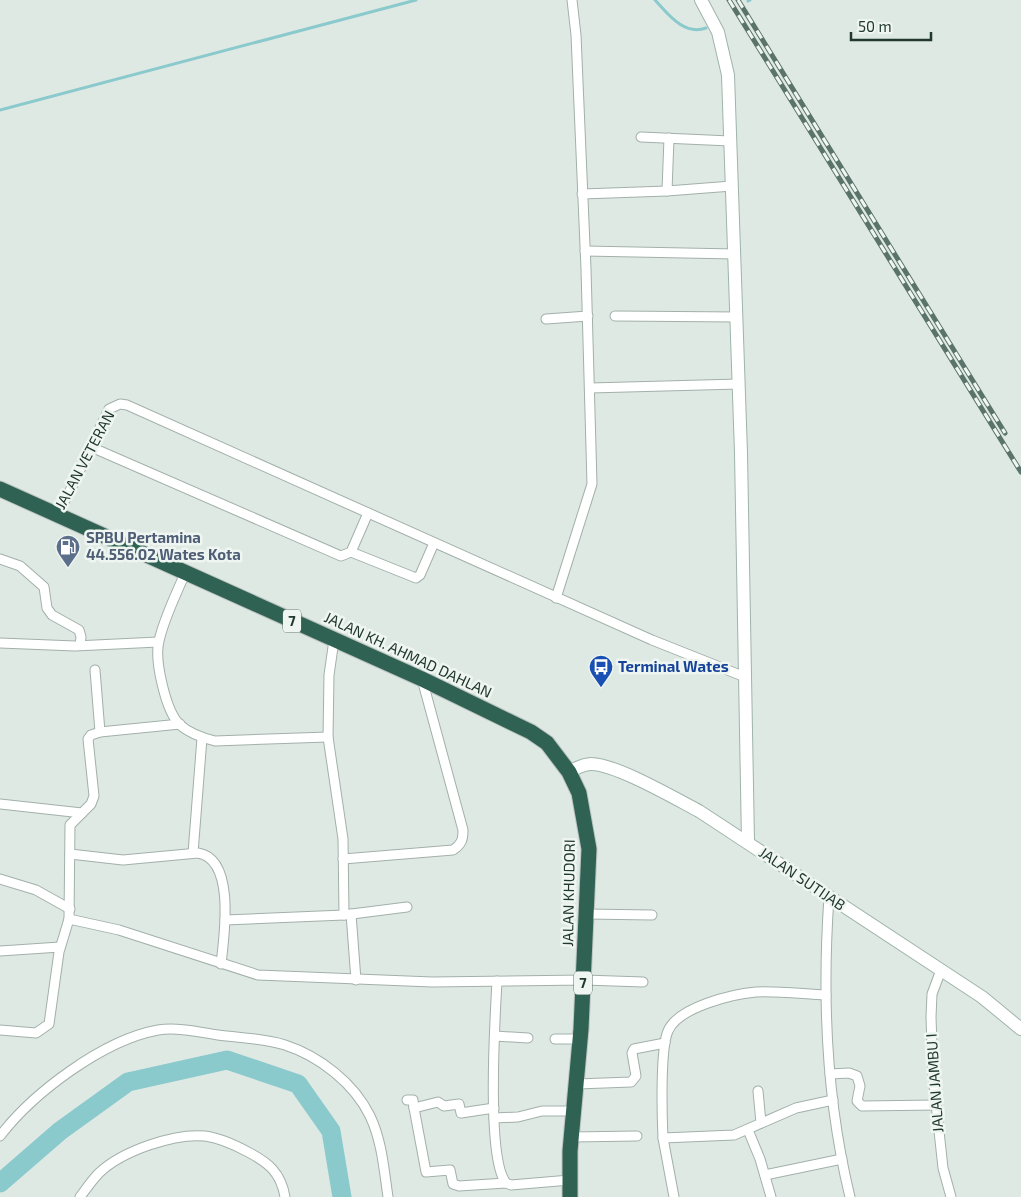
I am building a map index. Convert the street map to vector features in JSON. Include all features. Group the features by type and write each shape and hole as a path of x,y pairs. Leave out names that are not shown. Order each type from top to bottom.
{"highway":[{"name":"JALAN KH. AHMAD DAHLAN","path":"0,489 422,679 531,732 547,743 569,772"},
{"name":"JALAN KHUDORI","path":"569,772 580,793 590,850 584,980 572,1136 570,1197"}],"street":[{"path":"556,598 592,484 593,467 576,35 572,0"},
{"path":"701,0 713,19 723,48 728,75 739,384 748,842"},
{"path":"641,137 730,141"},
{"path":"667,190 669,138"},
{"path":"582,194 732,186"},
{"path":"585,252 735,254"},
{"path":"546,319 588,316"},
{"path":"615,316 737,317"},
{"path":"590,388 739,384"},
{"name":"JALAN VETERAN","path":"56,515 109,409 114,406 127,406 368,513"},
{"path":"91,447 341,556 351,552 416,578 420,575 434,543"},
{"path":"351,552 368,513 652,640 744,676"},
{"path":"0,559 20,566 44,587 47,608 52,615 79,630 80,645"},
{"path":"184,573 158,642 158,665 162,680 172,710 180,724 202,738 215,741 328,737"},
{"path":"334,640 329,676 328,737 343,839 347,915 356,980"},
{"path":"0,643 80,645 158,642"},
{"path":"95,670 100,732"},
{"path":"343,859 453,850 459,846 463,839 463,830 422,679"},
{"path":"0,1030 36,1033 49,1024 60,947 70,914 70,825 93,801 94,790 88,742 91,735 100,732 180,724"},
{"path":"193,853 202,738"},
{"name":"JALAN SUTIJAB","path":"569,772 590,764 614,770 658,789 748,842 982,997 1021,1029"},
{"path":"0,804 82,813"},
{"path":"70,854 122,860 193,853 207,854 213,859 224,890 225,920 221,964"},
{"path":"0,879 36,890 70,914 258,975 356,980 496,982 584,980 642,982"},
{"path":"829,897 826,995 830,1074 842,1159 850,1197"},
{"path":"225,920 347,915 407,907"},
{"path":"587,914 652,914"},
{"path":"0,951 60,947"},
{"name":"JALAN JAMBU I","path":"941,970 932,994 931,1017 936,1105 943,1168 951,1197"},
{"path":"496,982 494,1118 497,1147 503,1179 506,1183"},
{"path":"674,1197 663,1138 662,1106 665,1043 668,1031 678,1017 687,1011 729,997 756,992 826,995"},
{"path":"0,1136 38,1097 75,1069 109,1048 137,1037 158,1030 182,1030 261,1041 284,1045 314,1058 335,1073 355,1093 370,1115 375,1129 388,1197"},
{"path":"495,1036 528,1038"},
{"path":"555,1038 580,1039"},
{"path":"577,1084 631,1082 636,1076 632,1053 634,1049 665,1043"},
{"path":"830,1074 855,1074 860,1086 857,1101 862,1106 936,1105"},
{"path":"758,1091 761,1123"},
{"path":"407,1100 413,1100 426,1172 450,1170 452,1184 459,1186 570,1180"},
{"path":"663,1138 734,1136 796,1108 833,1100"},
{"path":"414,1108 438,1102 444,1106 459,1104 461,1113 494,1108"},
{"path":"494,1118 518,1118 542,1111 574,1111"},
{"path":"748,1130 771,1197"},
{"path":"80,1197 100,1173 120,1158 174,1137 206,1136 230,1143 270,1166 279,1175 285,1197"},
{"path":"572,1136 637,1136"},
{"path":"765,1175 842,1159"}],"waterway":[{"path":"0,110 416,0"},
{"path":"655,0 671,17 684,26 698,30 706,28"},
{"path":"0,1183 60,1131 128,1082 227,1060 298,1084 331,1131 342,1197"}],"railway":[{"path":"729,0 1021,472"},
{"path":"738,0 1005,433"}],"place":[{"name":"SPBU Pertamina 44.556.02 Wates Kota","path":"68,568"},
{"name":"Terminal Wates","path":"601,688"}]}
